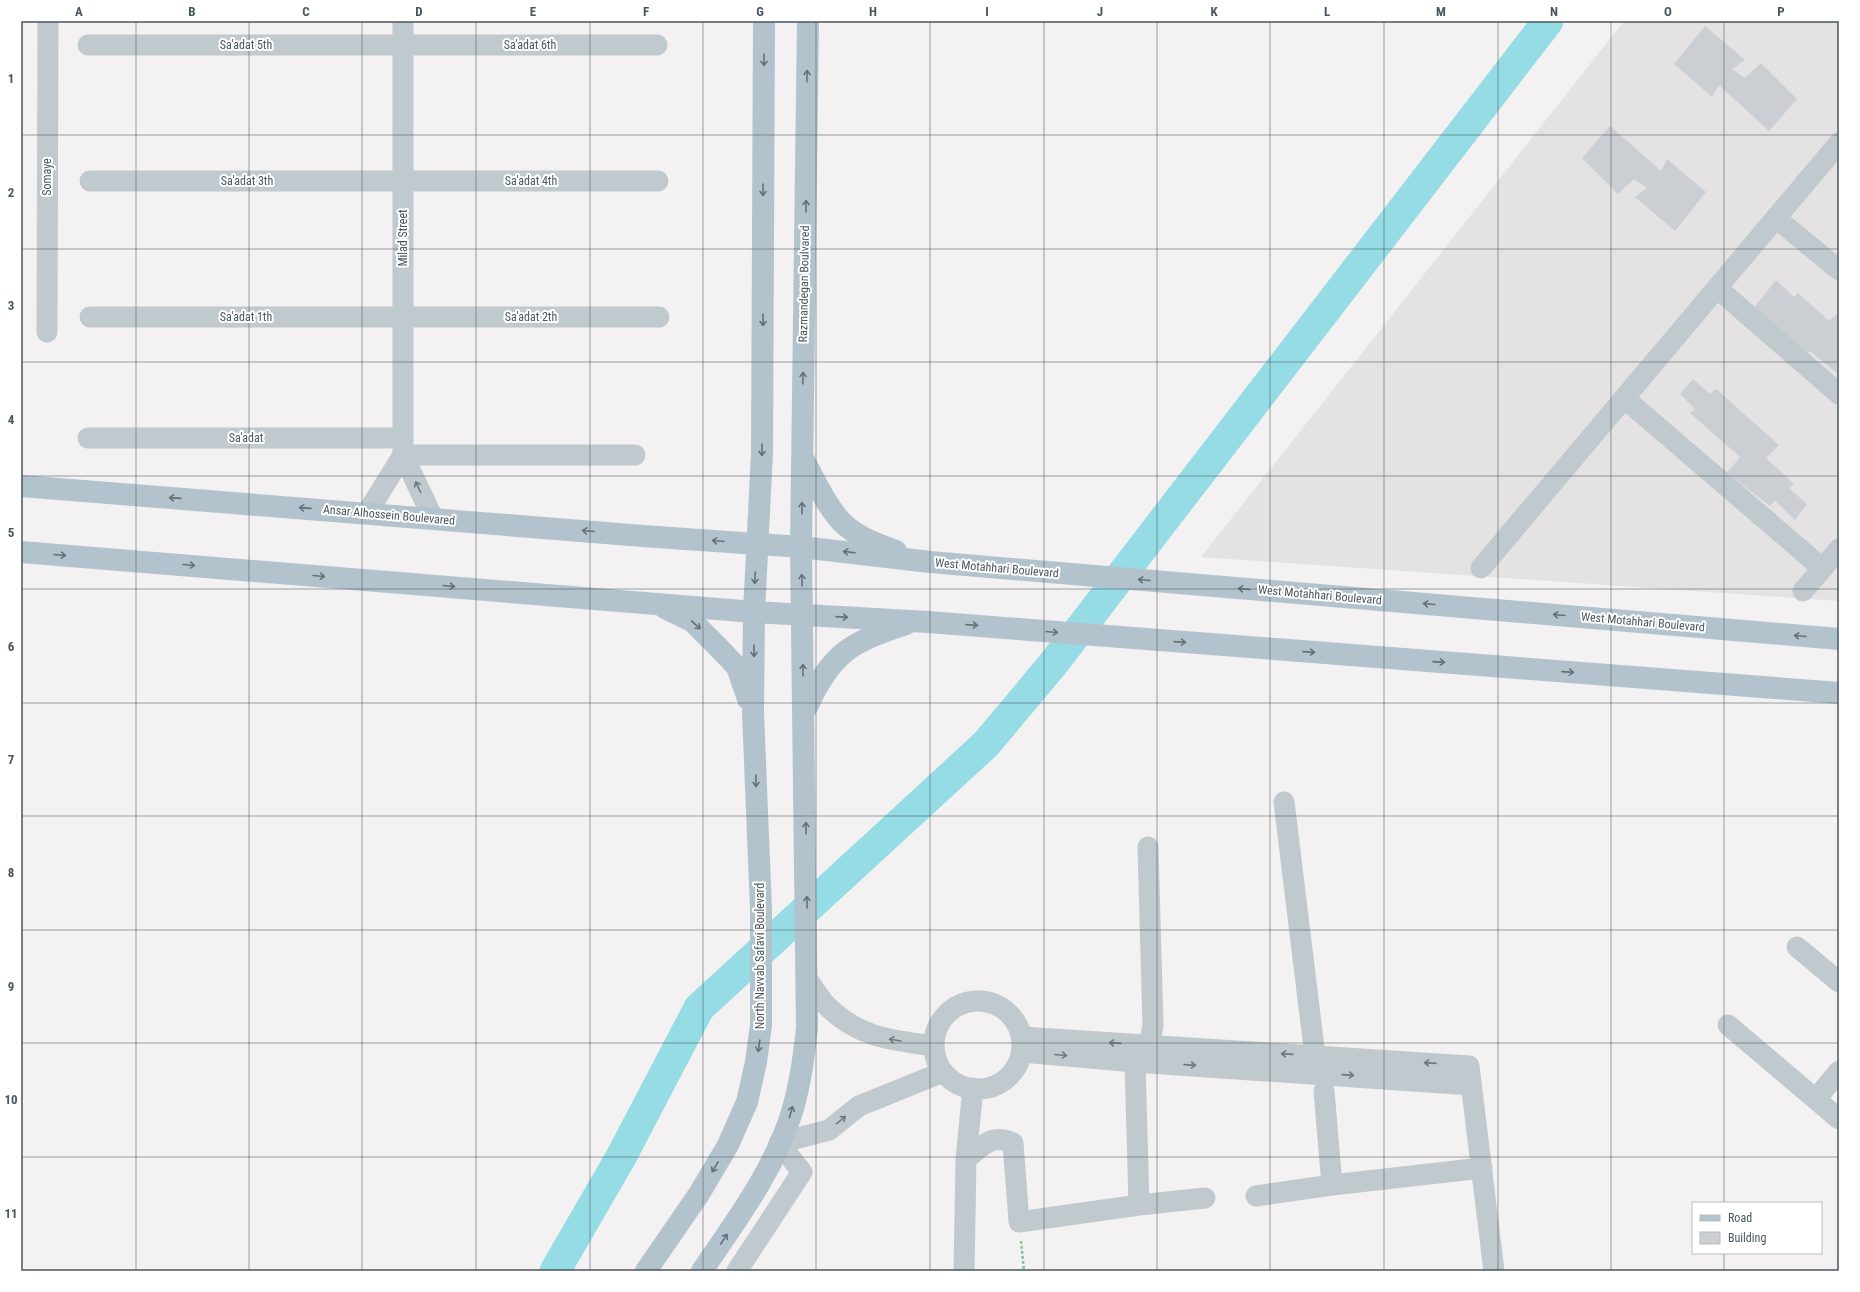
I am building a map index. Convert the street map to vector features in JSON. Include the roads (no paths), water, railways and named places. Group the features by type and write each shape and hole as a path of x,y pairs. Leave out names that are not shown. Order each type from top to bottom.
{"main road":[{"path":"756,545 762,452 764,21"},
{"name":"Razmandegan Boulvared","path":"803,614 801,547 808,21"},
{"path":"802,456 826,501 846,526 879,545 930,562"},
{"name":"Ansar Alhossein Boulevared","path":"21,486 756,545 801,547"},
{"name":"North Navvab Safavi Boulevard","path":"646,1271 699,1194 728,1145 747,1102 756,1062 761,1025 762,979 761,910 753,712 756,545"},
{"name":"West Motahhari Boulevard","path":"801,547 930,562 1839,639"},
{"path":"21,552 635,601 754,612 1013,628 1839,693"},
{"path":"635,601 666,609 692,621 736,667 753,712"},
{"path":"702,1271 738,1219 769,1165 791,1115 802,1070 807,1028 803,614"},
{"path":"804,714 817,683 831,663 855,644 915,621"}],"street":[{"name":"Somaye","path":"47,332 48,21"},
{"name":"Milad Street","path":"403,21 403,447"},
{"name":"Sa'adat 5th","path":"88,45 403,45"},
{"name":"Sa'adat 6th","path":"403,45 657,45"},
{"path":"1481,568 1839,143"},
{"name":"Sa'adat 3th","path":"90,181 403,181"},
{"name":"Sa'adat 4th","path":"403,181 658,182"},
{"path":"1776,218 1839,270"},
{"path":"1717,288 1839,394"},
{"name":"Sa'adat 1th","path":"90,317 403,318"},
{"name":"Sa'adat 2th","path":"403,318 659,317"},
{"path":"1624,398 1822,568"},
{"name":"Sa'adat","path":"88,438 635,455"},
{"path":"367,513 403,447"},
{"path":"403,447 433,518"},
{"path":"1803,591 1839,549"},
{"path":"1284,802 1332,1185"},
{"path":"1139,1205 1134,1062 1149,1045 1153,1026 1148,847"},
{"path":"1797,947 1839,982"},
{"path":"807,979 827,1006 854,1027 879,1038 934,1046"},
{"path":"977,1001 993,1003 1006,1011 1016,1022 1022,1044 1017,1066 1007,1078 994,1086 980,1089 966,1087 953,1082 943,1072 936,1060 934,1046 936,1032 942,1020 951,1010 964,1003 977,1001"},
{"path":"1728,1026 1839,1119"},
{"path":"1022,1044 1149,1045 1318,1073"},
{"path":"1022,1044 1134,1062 1318,1073 1470,1075 1494,1271"},
{"path":"1816,1099 1839,1071"},
{"path":"737,1271 802,1172 779,1142 829,1130 859,1106 943,1072"},
{"path":"964,1271 966,1160 973,1088"},
{"path":"966,1160 991,1140 1002,1138 1013,1143 1019,1222 1139,1205 1205,1198"},
{"path":"1256,1196 1332,1185 1482,1168"}],"waterway":[{"path":"555,1271 621,1157 699,1008 986,744 1053,664 1548,21"}]}
